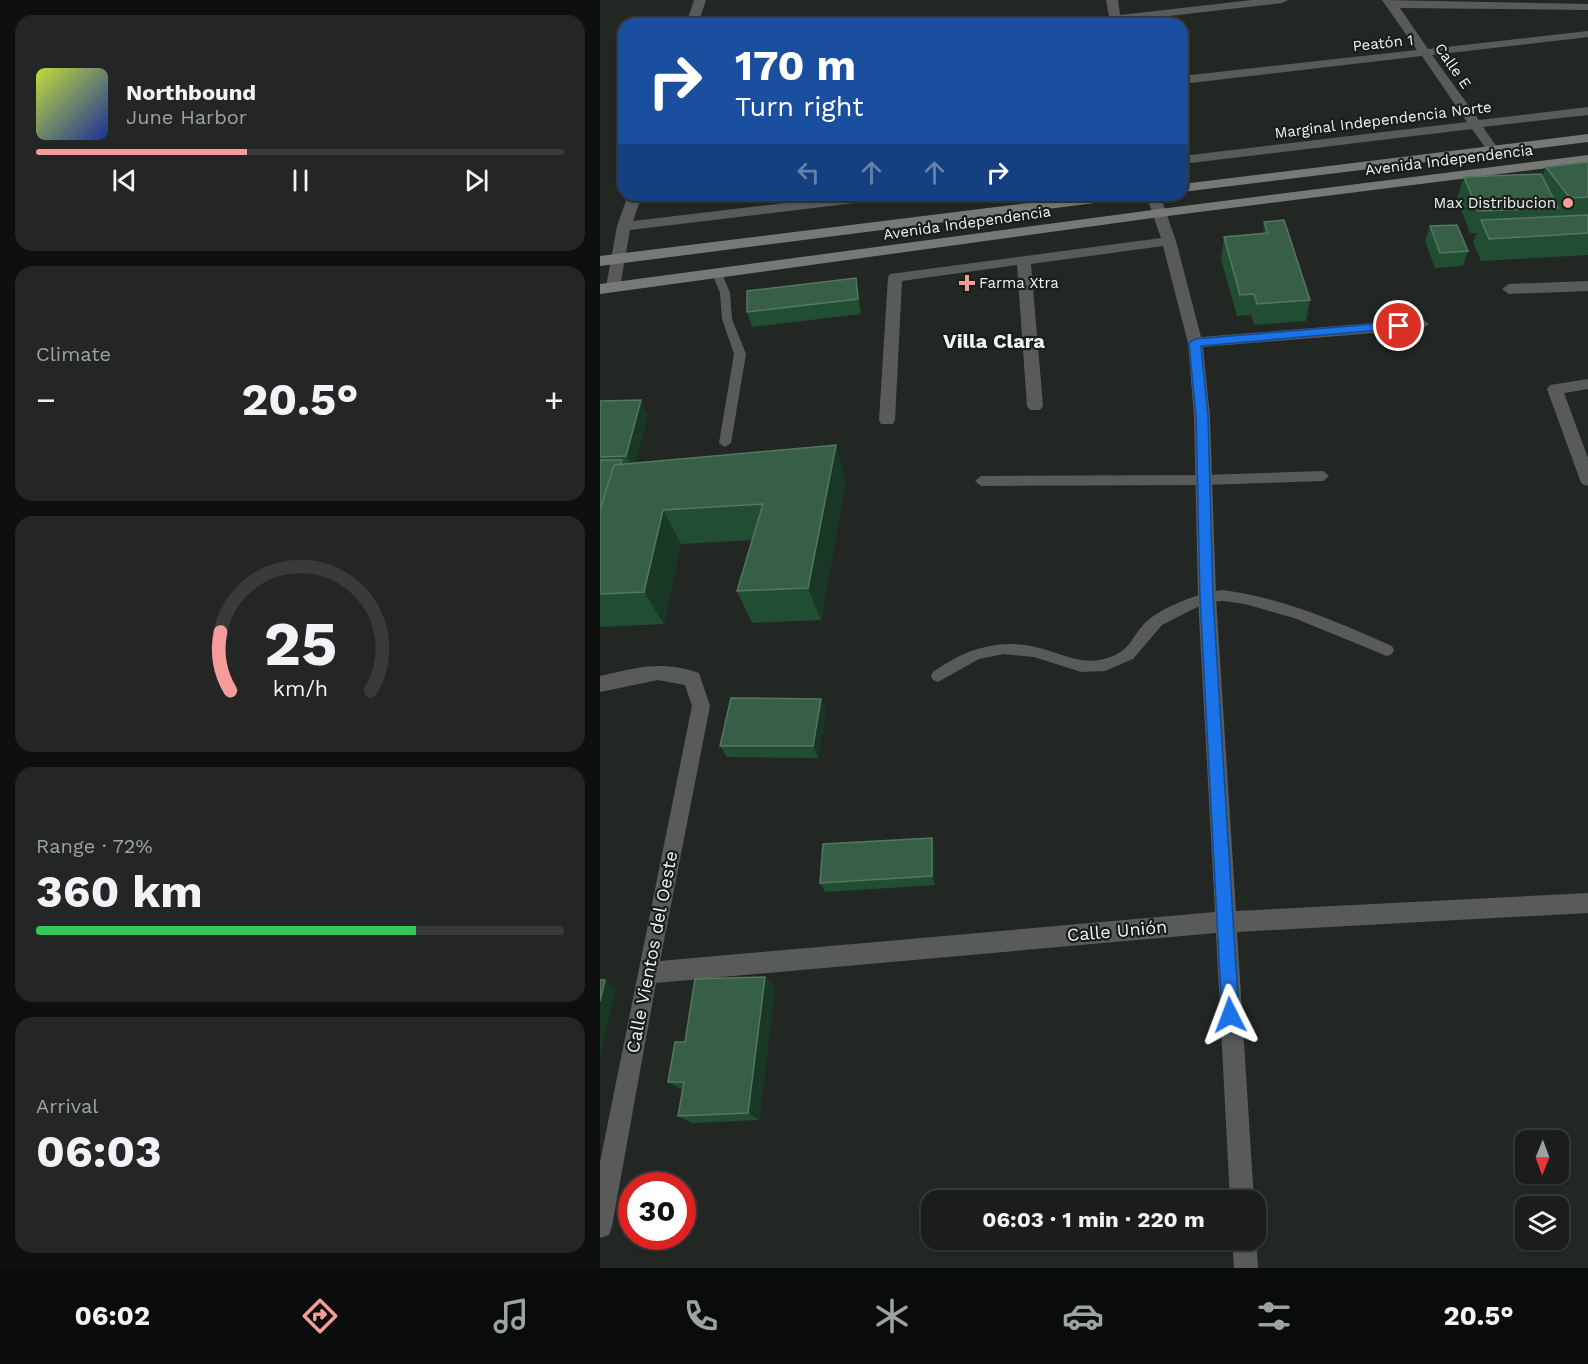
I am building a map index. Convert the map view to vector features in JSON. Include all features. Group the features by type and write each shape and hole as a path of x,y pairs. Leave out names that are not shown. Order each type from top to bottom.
{"main road":[{"name":"Avenida Independencia","path":"1188,187 1588,138"},
{"name":"Avenida Independencia","path":"606,288 1160,213 1588,159"},
{"name":"Avenida Independencia","path":"600,261 1078,201"}],"street":[{"path":"694,18 701,0"},
{"path":"1112,0 1115,18"},
{"path":"1123,18 1248,2 1282,0"},
{"path":"1390,3 1588,7"},
{"name":"Calle E","path":"1390,3 1493,150"},
{"name":"Peatón 1","path":"1188,79 1588,34"},
{"name":"Marginal Independencia Norte","path":"1188,159 1588,111"},
{"path":"606,288 617,259 624,226 633,201"},
{"path":"624,226 837,201"},
{"path":"1156,201 1169,241 1195,343 1202,416 1207,597 1241,1190"},
{"path":"887,420 896,277 1169,241"},
{"path":"1024,259 1035,405"},
{"path":"1509,289 1588,286"},
{"path":"1195,343 1422,324"},
{"path":"1588,384 1555,388 1588,480"},
{"name":"Calle Vientos del Oeste","path":"600,684 658,672 692,679 701,706 647,973 600,1226"},
{"name":"Calle Unión","path":"647,973 1225,922 1588,903"},
{"path":"1245,1250 1246,1268"}],"lane":[{"path":"717,273 725,293 727,319 740,354 725,443"},
{"path":"981,481 1204,480 1323,476"},
{"path":"938,676 958,661 992,650 1030,650 1063,662 1090,667 1118,661 1136,647 1153,625 1207,597 1246,597 1340,630 1387,650"}],"building":[{"path":"1588,162 1588,197 1570,198 1546,167"},
{"path":"1541,174 1558,208 1478,211 1464,177"},
{"path":"1588,215 1588,233 1489,239 1481,220"},
{"path":"1284,220 1310,300 1257,304 1254,294 1240,295 1224,237 1268,233 1264,222"},
{"path":"1457,225 1468,251 1440,253 1430,226"},
{"path":"856,278 858,299 747,312 747,291"},
{"path":"641,400 626,456 600,457 600,401"},
{"path":"836,445 808,588 737,591 763,504 663,510 644,592 600,594 600,510 614,465"},
{"path":"600,460 622,460 621,464 614,465 600,510"},
{"path":"731,698 821,699 813,746 720,746"},
{"path":"932,838 932,876 820,883 823,844"},
{"path":"765,977 748,1113 678,1116 684,1082 668,1082 675,1042 685,1042 695,979"},
{"path":"600,980 605,980 600,1001"}],"place":[{"name":"Max Distribucion","path":"1568,203"},
{"name":"Farma Xtra","path":"967,283"}],"district":[{"name":"Villa Clara","path":"994,341"}],"route":[{"path":"1230,1015 1207,597 1202,416 1195,343 1399,326"}]}
